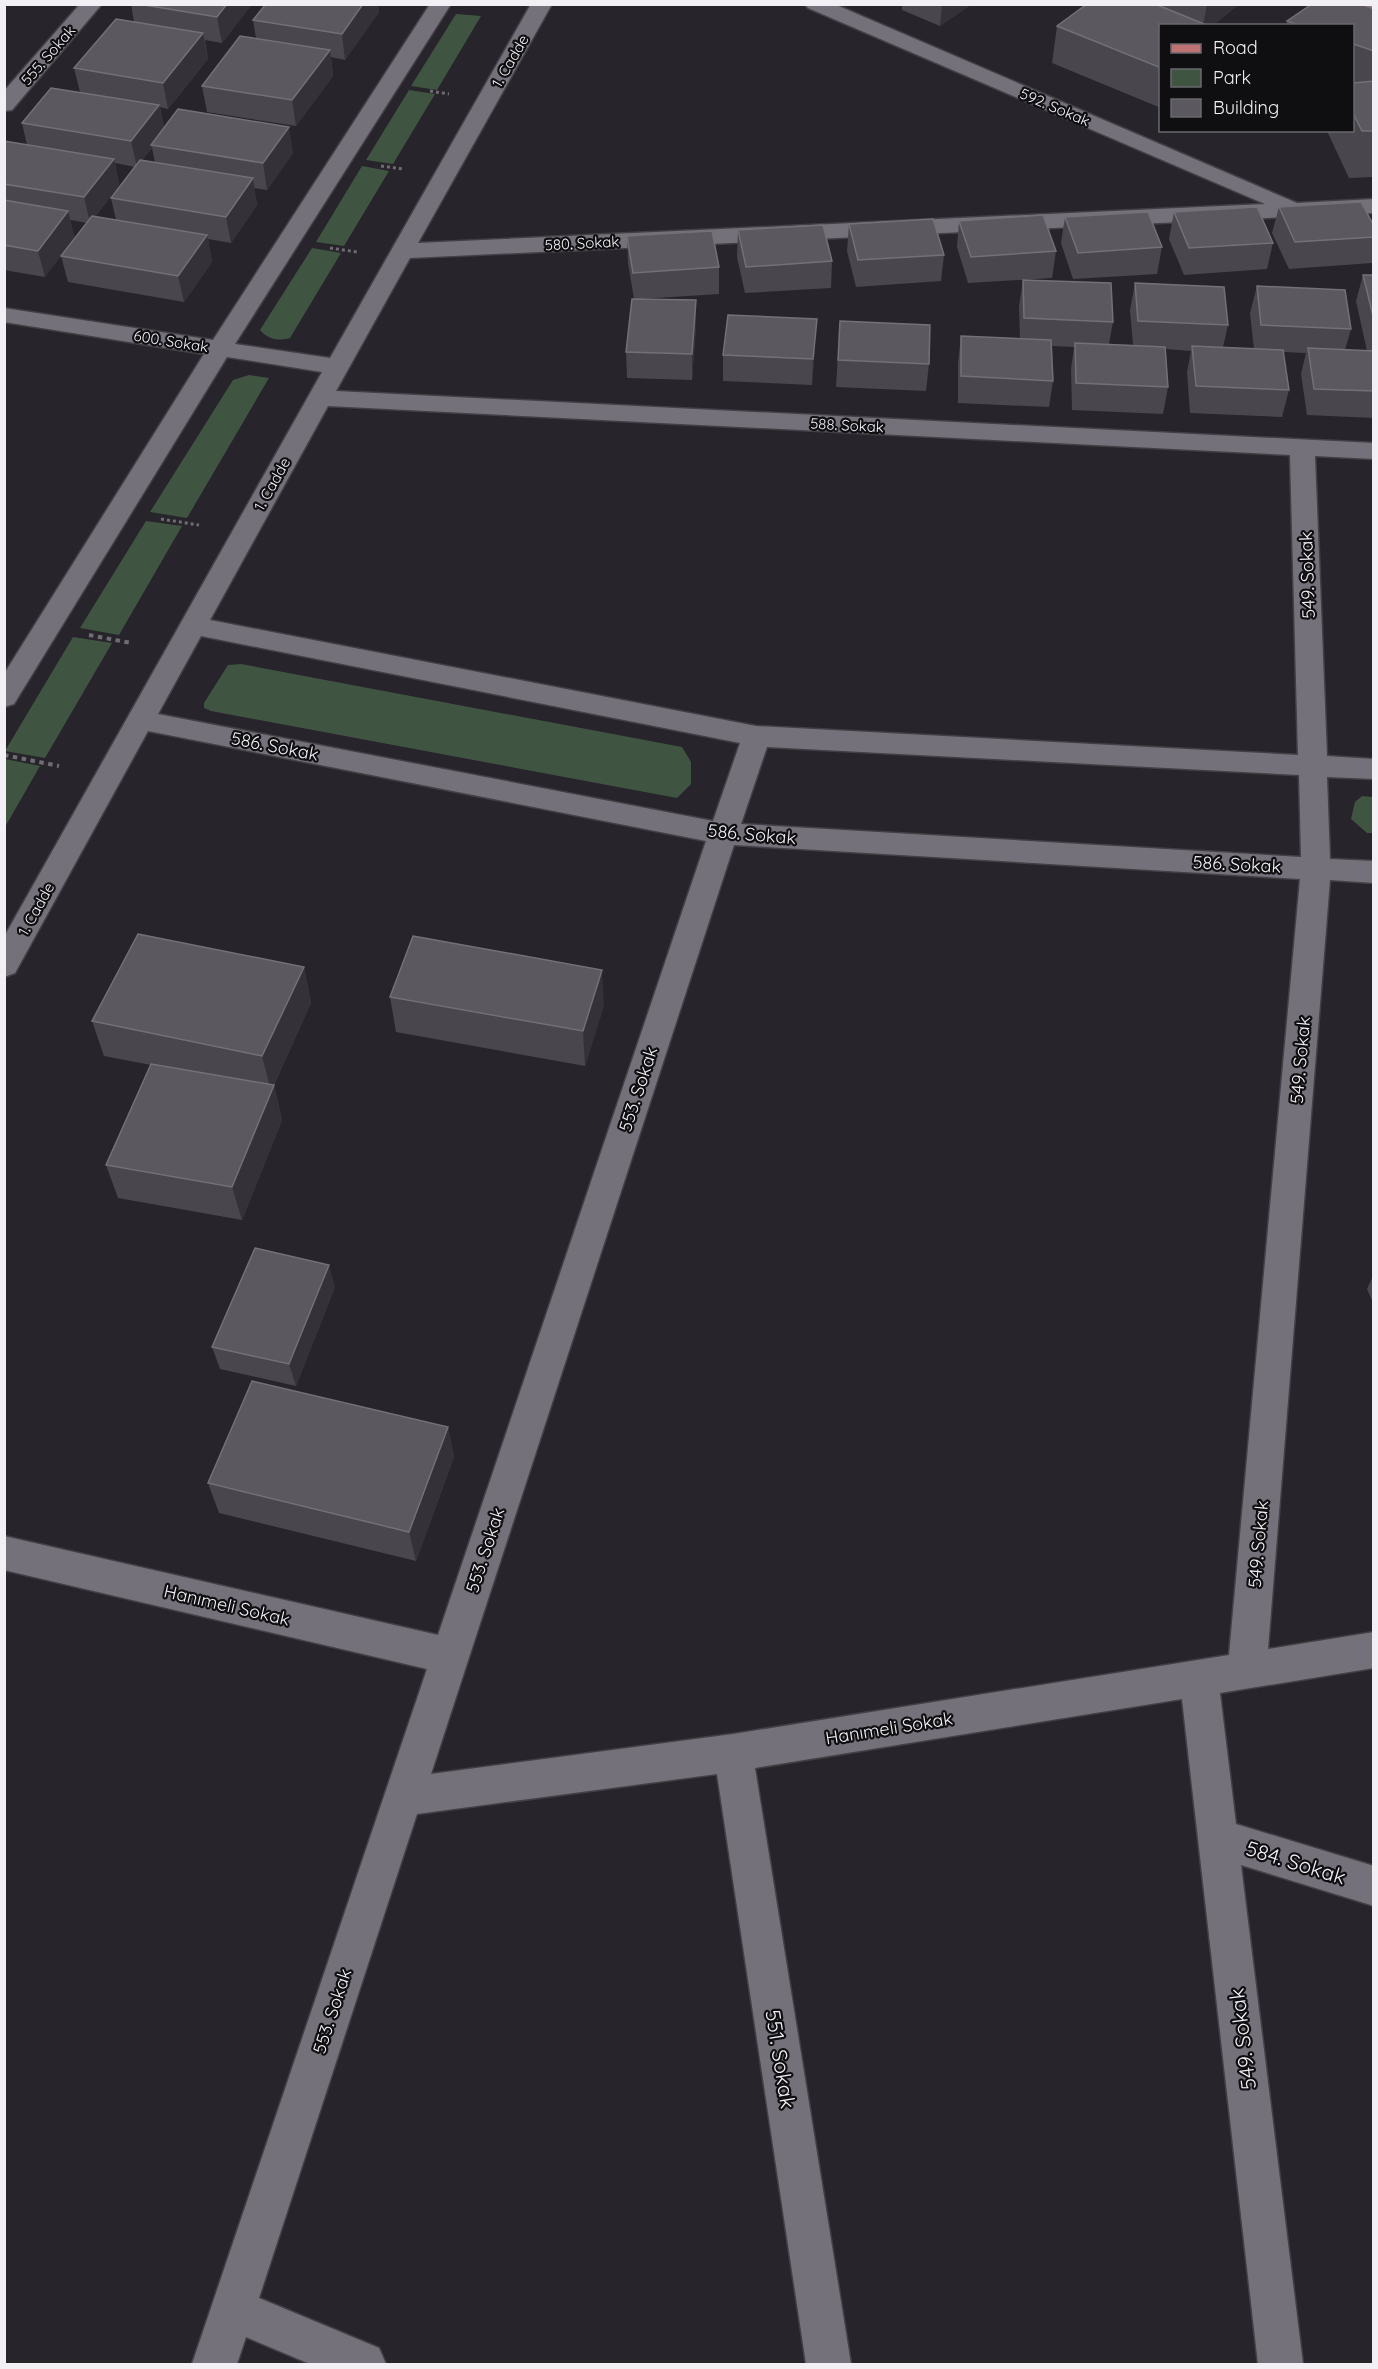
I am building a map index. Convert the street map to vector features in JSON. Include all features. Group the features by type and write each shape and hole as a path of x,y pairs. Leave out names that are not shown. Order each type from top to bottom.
{"main road":[{"path":"1365,4 1374,9"}],"street":[{"name":"555. Sokak","path":"4,105 92,4"},
{"path":"4,697 220,348 441,4"},
{"name":"1. Cadde","path":"4,965 542,4"},
{"name":"592. Sokak","path":"815,4 1296,209"},
{"name":"580. Sokak","path":"402,251 1374,206"},
{"name":"600. Sokak","path":"4,315 337,367"},
{"name":"588. Sokak","path":"320,398 1374,451"},
{"name":"549. Sokak","path":"1247,1671 1316,868 1302,448"},
{"path":"194,626 756,736 1374,769"},
{"name":"586. Sokak","path":"141,720 723,834 1374,872"},
{"name":"553. Sokak","path":"215,2364 756,736"},
{"name":"Hanımeli Sokak","path":"4,1553 450,1656"},
{"name":"Hanımeli Sokak","path":"403,1797 733,1753 1374,1650"},
{"name":"549. Sokak","path":"1198,1678 1281,2364"},
{"name":"551. Sokak","path":"733,1753 829,2364"},
{"name":"584. Sokak","path":"1218,1838 1374,1886"},
{"path":"234,2309 363,2364"}],"path":[{"path":"153,518 199,525"},
{"path":"81,634 131,643"},
{"path":"4,755 59,766"}],"green space":[{"path":"456,14 481,16 437,90 411,86"},
{"path":"409,90 435,94 393,164 366,160"},
{"path":"362,166 389,171 344,246 316,242"},
{"path":"312,248 341,253 290,338 270,338 260,330"},
{"path":"249,375 269,378 187,518 150,512 233,380"},
{"path":"146,521 182,526 119,635 80,628"},
{"path":"73,637 112,643 45,758 5,751"},
{"path":"241,664 682,747 691,762 691,784 677,798 204,708 204,703 228,665"},
{"path":"4,759 40,766 5,827"},
{"path":"1362,796 1373,797 1373,833 1367,833 1351,819 1355,802"}],"building":[{"path":"138,4 227,4 217,17"},
{"path":"266,4 363,4 342,34 253,20"},
{"path":"1087,4 1155,4 1204,24 1159,24 1159,67 1057,26"},
{"path":"1312,4 1360,4 1374,9 1374,51 1354,44 1354,24 1295,24 1287,21"},
{"path":"116,19 203,33 163,83 74,68"},
{"path":"240,36 330,50 292,100 202,86"},
{"path":"1374,81 1374,131 1362,131 1354,115 1354,83"},
{"path":"51,88 159,105 131,141 22,123"},
{"path":"178,109 289,127 263,163 151,145"},
{"path":"4,141 114,159 84,197 4,184"},
{"path":"140,160 253,178 226,217 111,198"},
{"path":"4,200 68,211 38,251 4,245"},
{"path":"1361,202 1374,226 1374,237 1295,242 1279,207"},
{"path":"1257,207 1273,243 1189,248 1174,212"},
{"path":"1148,212 1162,247 1078,253 1065,217"},
{"path":"1043,215 1056,251 971,257 959,221"},
{"path":"92,216 207,235 178,276 61,256"},
{"path":"933,219 944,255 858,260 849,224"},
{"path":"823,225 832,261 746,267 738,230"},
{"path":"712,231 719,267 633,273 627,236"},
{"path":"1363,275 1374,275 1374,320"},
{"path":"1023,280 1111,283 1113,322 1024,318"},
{"path":"1135,283 1224,287 1228,325 1138,321"},
{"path":"1257,286 1345,290 1351,329 1261,325"},
{"path":"632,299 696,300 692,354 626,352"},
{"path":"728,315 817,319 813,359 723,355"},
{"path":"840,321 930,325 929,364 838,360"},
{"path":"961,336 1051,340 1053,381 961,376"},
{"path":"1075,343 1165,347 1168,387 1076,383"},
{"path":"1192,346 1283,350 1289,390 1196,386"},
{"path":"1308,348 1374,351 1374,391 1314,389"},
{"path":"138,934 304,967 262,1056 92,1021"},
{"path":"413,936 602,970 583,1031 390,997"},
{"path":"151,1064 274,1085 232,1187 106,1165"},
{"path":"255,1248 329,1265 289,1364 212,1347"},
{"path":"252,1381 448,1427 409,1532 208,1483"}]}
